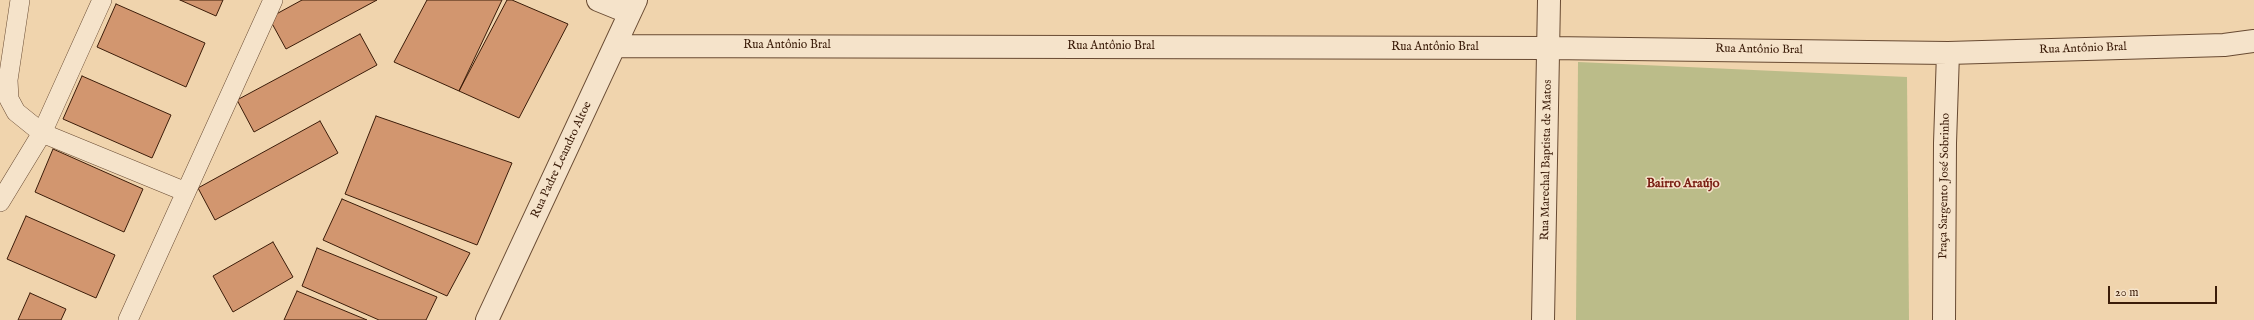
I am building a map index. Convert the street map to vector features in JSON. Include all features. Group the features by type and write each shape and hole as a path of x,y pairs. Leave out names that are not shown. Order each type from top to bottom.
{"street":[{"path":"598,0 633,7"},
{"name":"Rua Marechal Baptista de Matos","path":"1543,320 1549,0"},
{"name":"Rua Padre Leandro Altoe","path":"487,320 633,7"},
{"name":"Rua Antônio Bral","path":"615,46 1549,48 1948,53 2224,45 2254,41"},
{"name":"Praça Sargento José Sobrinho","path":"1944,320 1945,143 1948,53"}],"lane":[{"path":"20,0 8,80 9,99 16,112 42,133 186,192"},
{"path":"0,202 42,133 102,0"},
{"path":"128,320 273,0"}],"green space":[{"path":"1578,62 1907,77 1909,320 1576,320"}],"building":[{"path":"180,0 223,0 216,16"},
{"path":"302,0 377,0 286,49 269,18"},
{"path":"427,0 502,0 459,91 394,62"},
{"path":"507,0 512,0 568,24 519,118 459,91"},
{"path":"116,4 205,43 186,87 97,47"},
{"path":"360,34 377,65 254,132 237,100"},
{"path":"82,76 171,115 152,158 63,119"},
{"path":"376,116 512,163 477,245 345,194"},
{"path":"320,121 338,153 215,220 198,188"},
{"path":"53,149 143,189 124,232 35,192"},
{"path":"342,199 470,253 447,296 323,240"},
{"path":"26,216 115,255 96,298 7,259"},
{"path":"273,242 293,277 233,312 213,276"},
{"path":"317,248 437,297 426,320 379,320 302,286"},
{"path":"297,291 367,320 284,320"},
{"path":"30,293 66,309 61,320 18,320"}],"district":[{"name":"Bairro Araújo","path":"1683,184"}]}
